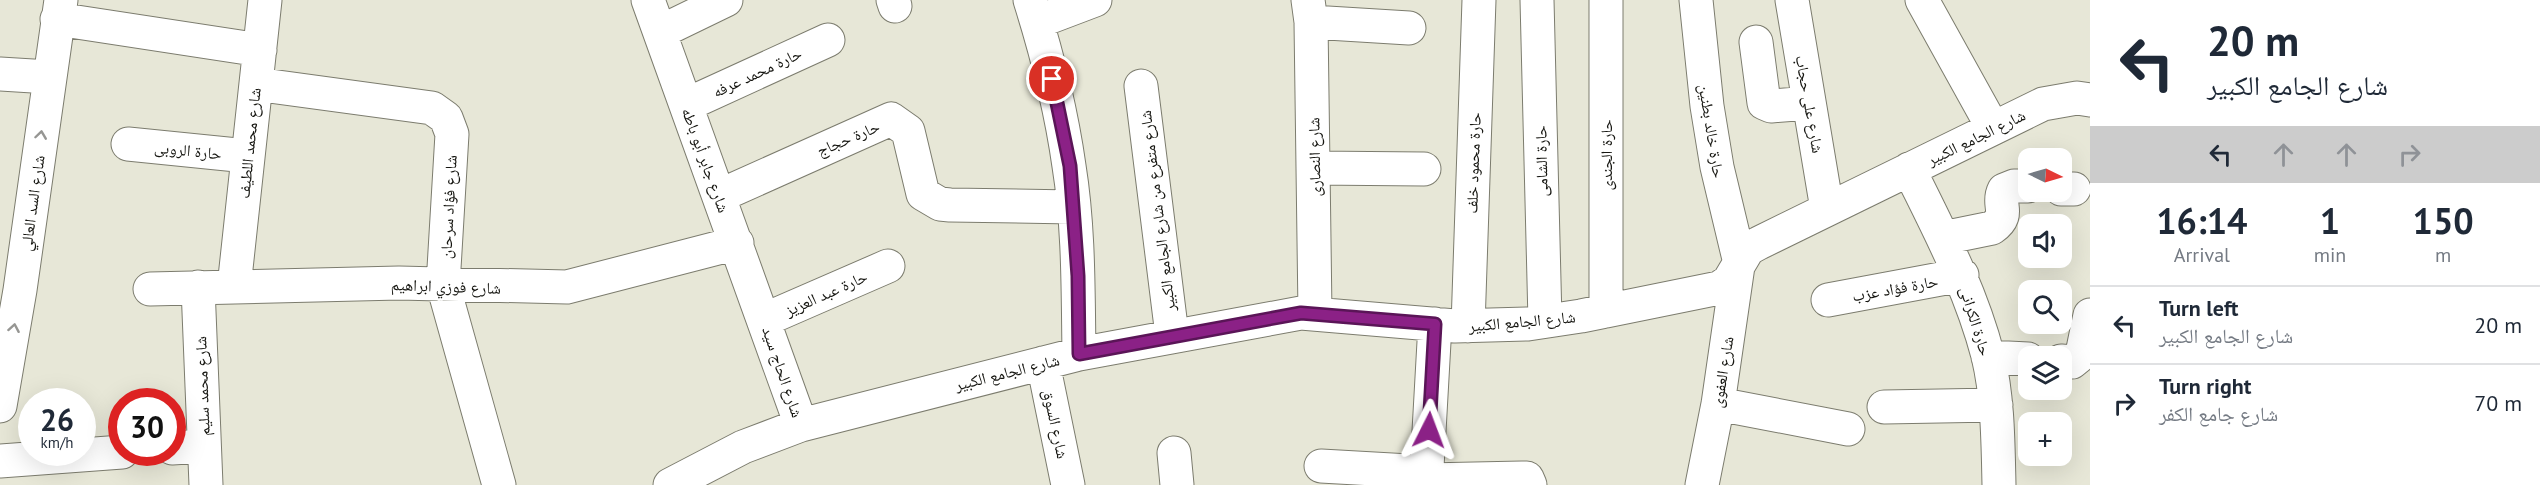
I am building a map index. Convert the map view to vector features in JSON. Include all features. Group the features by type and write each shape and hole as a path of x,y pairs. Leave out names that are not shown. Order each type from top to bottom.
{"street":[{"name":"شارع محمد اللطيف","path":"234,287 265,0"},
{"name":"شارع جابر أبو باطه","path":"648,0 764,320"},
{"path":"660,32 726,0"},
{"path":"1079,354 1078,276 1065,144 1048,58 1034,11 1095,0"},
{"name":"حارة محمود خلف","path":"1468,326 1479,0"},
{"name":"حارة الشامى","path":"1538,0 1545,321"},
{"name":"حارة الجندى","path":"1606,0 1606,311"},
{"name":"حارة خالد بطنين","path":"1696,0 1707,106 1717,167 1739,259"},
{"name":"شارع على حجاب","path":"1792,0 1827,209"},
{"path":"1922,0 1993,128"},
{"path":"59,10 260,50"},
{"name":"شارع السد العالي","path":"0,406 20,290 59,10"},
{"path":"1310,11 1368,13 1409,28"},
{"name":"شارع النصارى","path":"1310,11 1315,313"},
{"name":"حارة محمد عرفه","path":"686,105 828,40"},
{"path":"1756,42 1764,103 1771,106 1809,103"},
{"path":"0,74 49,77"},
{"name":"شارع فؤاد سرحان","path":"256,84 432,108 446,118 452,134 443,285 499,485"},
{"name":"شارع متفرع من شارع الجامع الكبير","path":"1141,87 1172,335"},
{"name":"شارع الجامع الكبير","path":"670,485 743,447 801,425 1079,354 1172,335 1271,317 1315,313 1468,326 1545,321 1719,288 1729,281 1739,259 1748,249 1759,243 2043,104 2077,98 2090,100"},
{"name":"حارة حجاج","path":"719,196 891,119 908,131 923,194 930,200 950,205 1073,207"},
{"name":"حارة الروبى","path":"128,144 247,156"},
{"path":"1314,168 1424,169"},
{"name":"حارة الكرانى","path":"1909,169 1962,276 1988,357 1996,405 1999,485"},
{"path":"1943,238 1992,228 1998,224 2004,211 2002,197 2004,190 2018,186"},
{"name":"شارع فوزي ابراهيم","path":"150,289 399,283 567,287 737,243"},
{"name":"شارع العفوى","path":"1702,485 1718,404 1739,259"},
{"name":"حارة عبد العزيز","path":"764,320 888,266"},
{"name":"حارة فؤاد عزب","path":"1828,300 1962,276"},
{"name":"شارع محمد سليم","path":"198,288 188,447 206,485"},
{"path":"2072,362 2086,348 2090,315"},
{"name":"شارع الحاج سيد","path":"764,320 801,425"},
{"path":"1426,479 1435,324"},
{"path":"1988,357 2018,358"},
{"name":"شارع السوق","path":"1043,363 1068,485"},
{"path":"1718,404 1848,429"},
{"path":"1884,407 1996,405"},
{"path":"0,461 108,453"},
{"path":"1321,466 1426,479 1527,478 1530,485"}],"route":[{"path":"1052,79 1070,166 1078,276 1079,354 1250,320 1301,313 1435,324 1429,430"}]}
